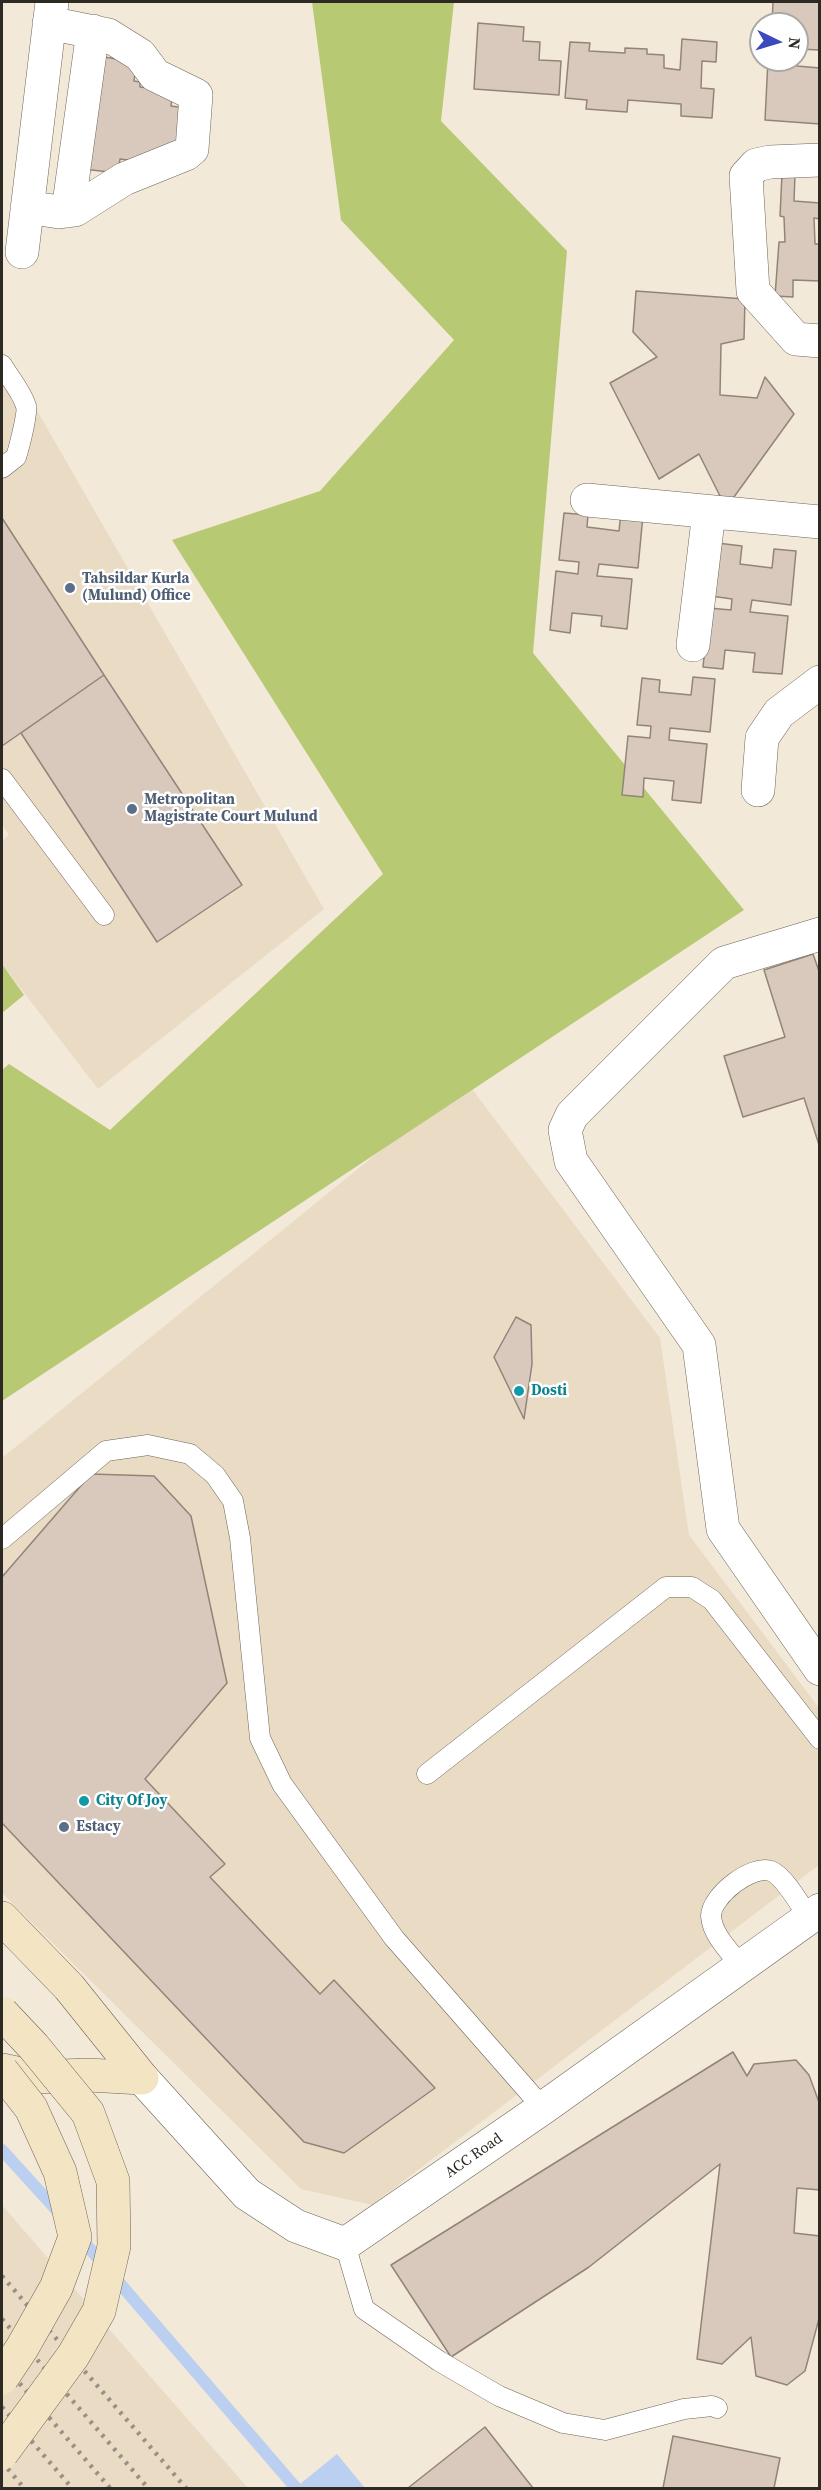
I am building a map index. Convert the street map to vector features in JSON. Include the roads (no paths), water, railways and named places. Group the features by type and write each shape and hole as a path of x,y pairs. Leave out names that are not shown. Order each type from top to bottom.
{"main road":[{"path":"2,1918 69,1987 142,2078"},
{"path":"2,2013 34,2047 88,2113 113,2181 114,2246 99,2311 73,2356 2,2453"},
{"path":"2,2070 35,2077 88,2075 142,2078"},
{"path":"2,2070 31,2108 60,2172 75,2237 56,2288 2,2378"}],"street":[{"path":"22,252 27,207 50,12 93,32 108,35 140,55 155,75 196,95 192,149 186,154 124,179 75,210 27,207"},
{"path":"68,211 93,32"},
{"path":"819,160 771,162 756,165 746,176 753,291 796,339 819,341"},
{"path":"587,500 819,522"},
{"path":"693,645 709,512"},
{"path":"758,790 762,738 779,713 819,682"},
{"path":"819,934 724,963 572,1114 566,1130 572,1161 699,1345 723,1529 819,1670"},
{"name":"ACC Road","path":"345,2244 543,2108 814,1914"},
{"path":"142,2078 247,2194 296,2226 345,2244"}],"lane":[{"path":"2,365 26,406 27,417 16,456 2,468"},
{"path":"2,779 104,915"},
{"path":"2,1539 106,1451 148,1445 190,1454 215,1475 233,1501 240,1538 260,1738 282,1784 394,1938 543,2108"},
{"path":"427,1774 666,1587 692,1587 712,1600 819,1739"},
{"path":"741,1967 718,1935 711,1914 715,1900 750,1871 772,1871 814,1914"},
{"path":"345,2244 364,2309 439,2361 499,2396 563,2423 605,2430 684,2409 712,2406 717,2408"}],"water":[{"path":"337,2454 365,2488 295,2488"}],"waterway":[{"path":"2,2150 61,2215"},
{"path":"78,2235 296,2488"}],"railway":[{"path":"2,2276 186,2488"},
{"path":"2,2319 148,2488"},
{"path":"2,2363 110,2488"},
{"path":"2,2407 72,2488"},
{"path":"2,2462 24,2488"}],"place":[{"name":"Tahsildar Kurla (Mulund) Office","path":"70,588"},
{"name":"Metropolitan Magistrate Court Mulund","path":"132,809"},
{"name":"Dosti","path":"519,1391"},
{"name":"City Of Joy","path":"84,1801"},
{"name":"Estacy","path":"64,1827"}]}
